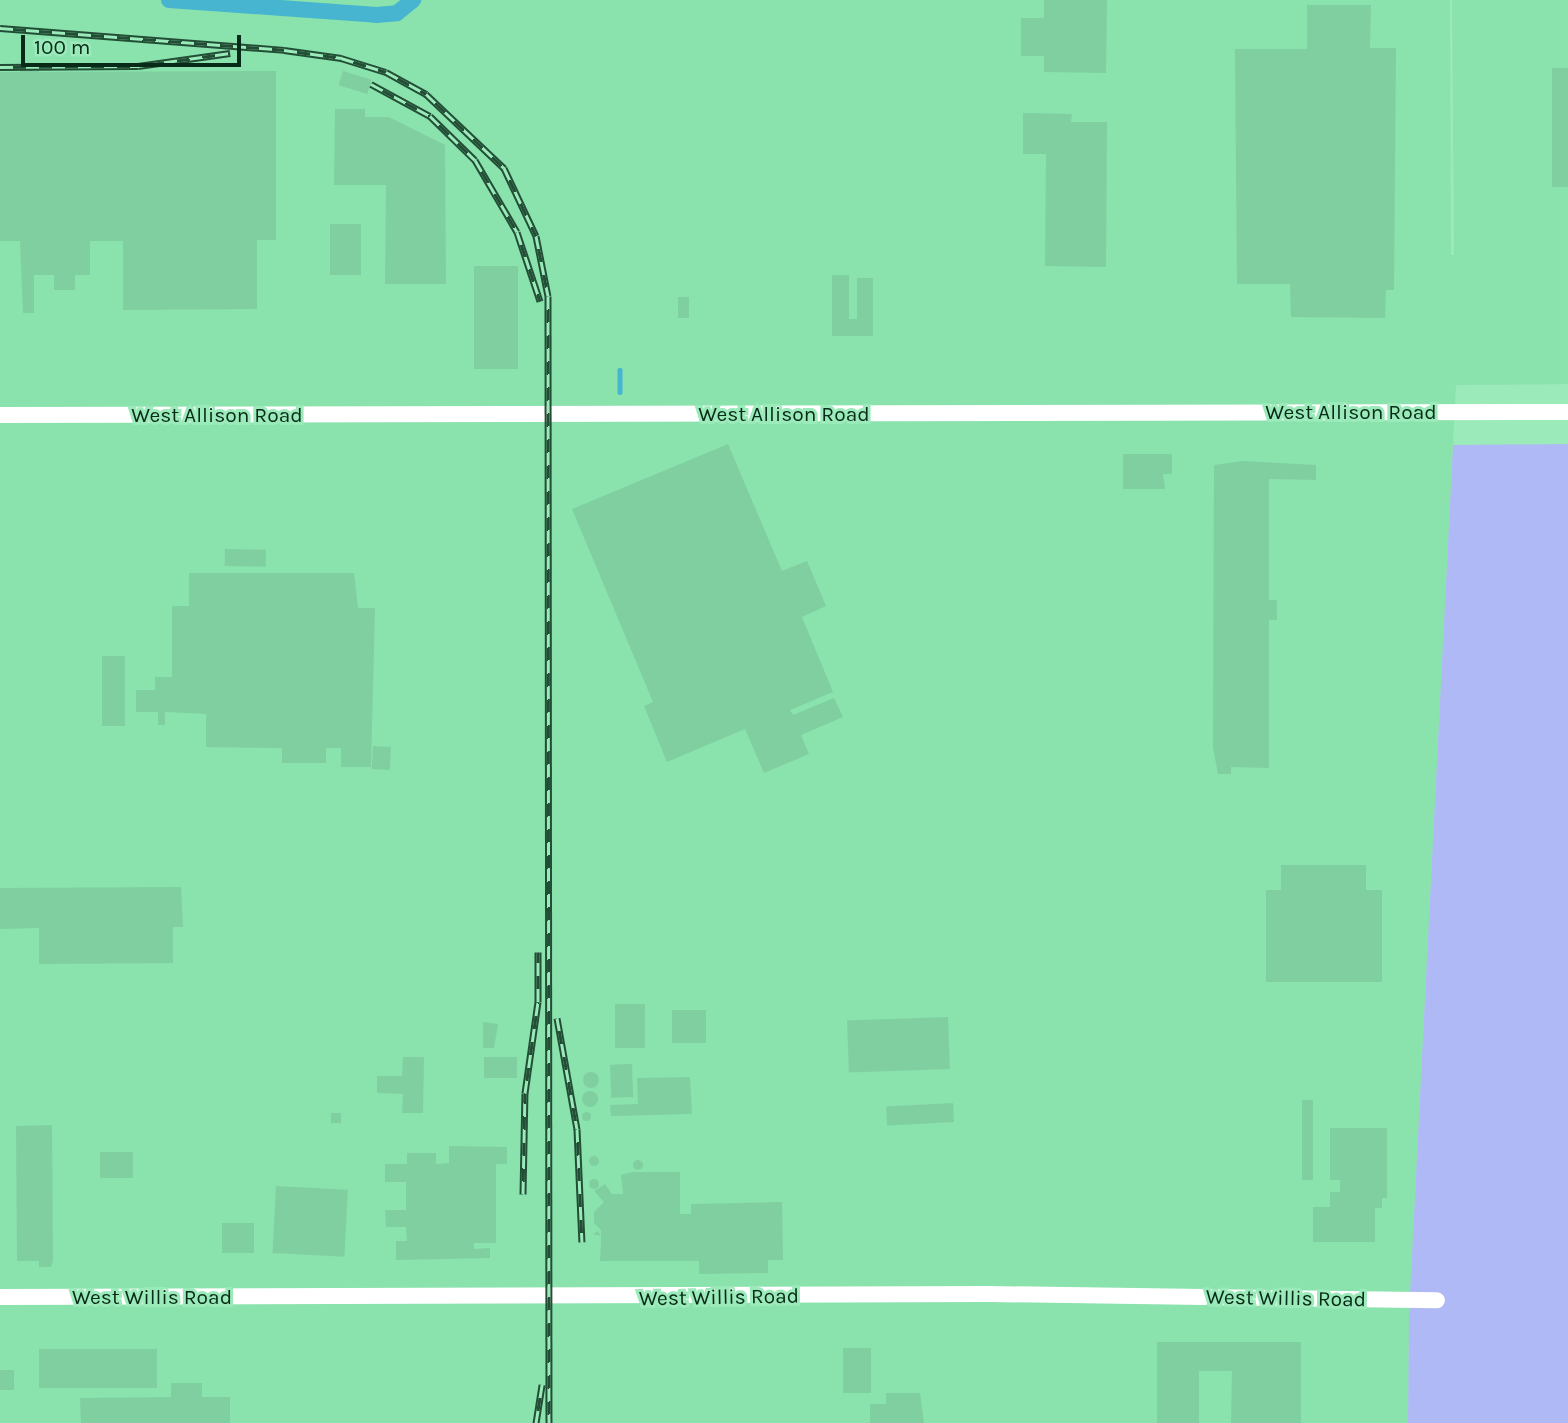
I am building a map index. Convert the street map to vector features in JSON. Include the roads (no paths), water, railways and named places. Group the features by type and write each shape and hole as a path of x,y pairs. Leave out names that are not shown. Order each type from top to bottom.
{"street":[{"name":"West Allison Road","path":"0,415 1568,412"},
{"name":"West Willis Road","path":"0,1297 990,1294 1437,1300"}],"waterway":[{"path":"169,0 376,15 397,13 413,0"},
{"path":"620,370 620,392"}],"railway":[{"path":"0,28 284,50 341,58 386,72 426,94 504,168 536,236 548,296 549,1423"},
{"path":"0,67 138,66 230,53"},
{"path":"371,84 430,116 475,160 517,232 540,301"},
{"path":"523,1194 525,1093 538,1002 538,952"},
{"path":"557,1018 577,1129 582,1242"},
{"path":"536,1423 542,1384"}]}
